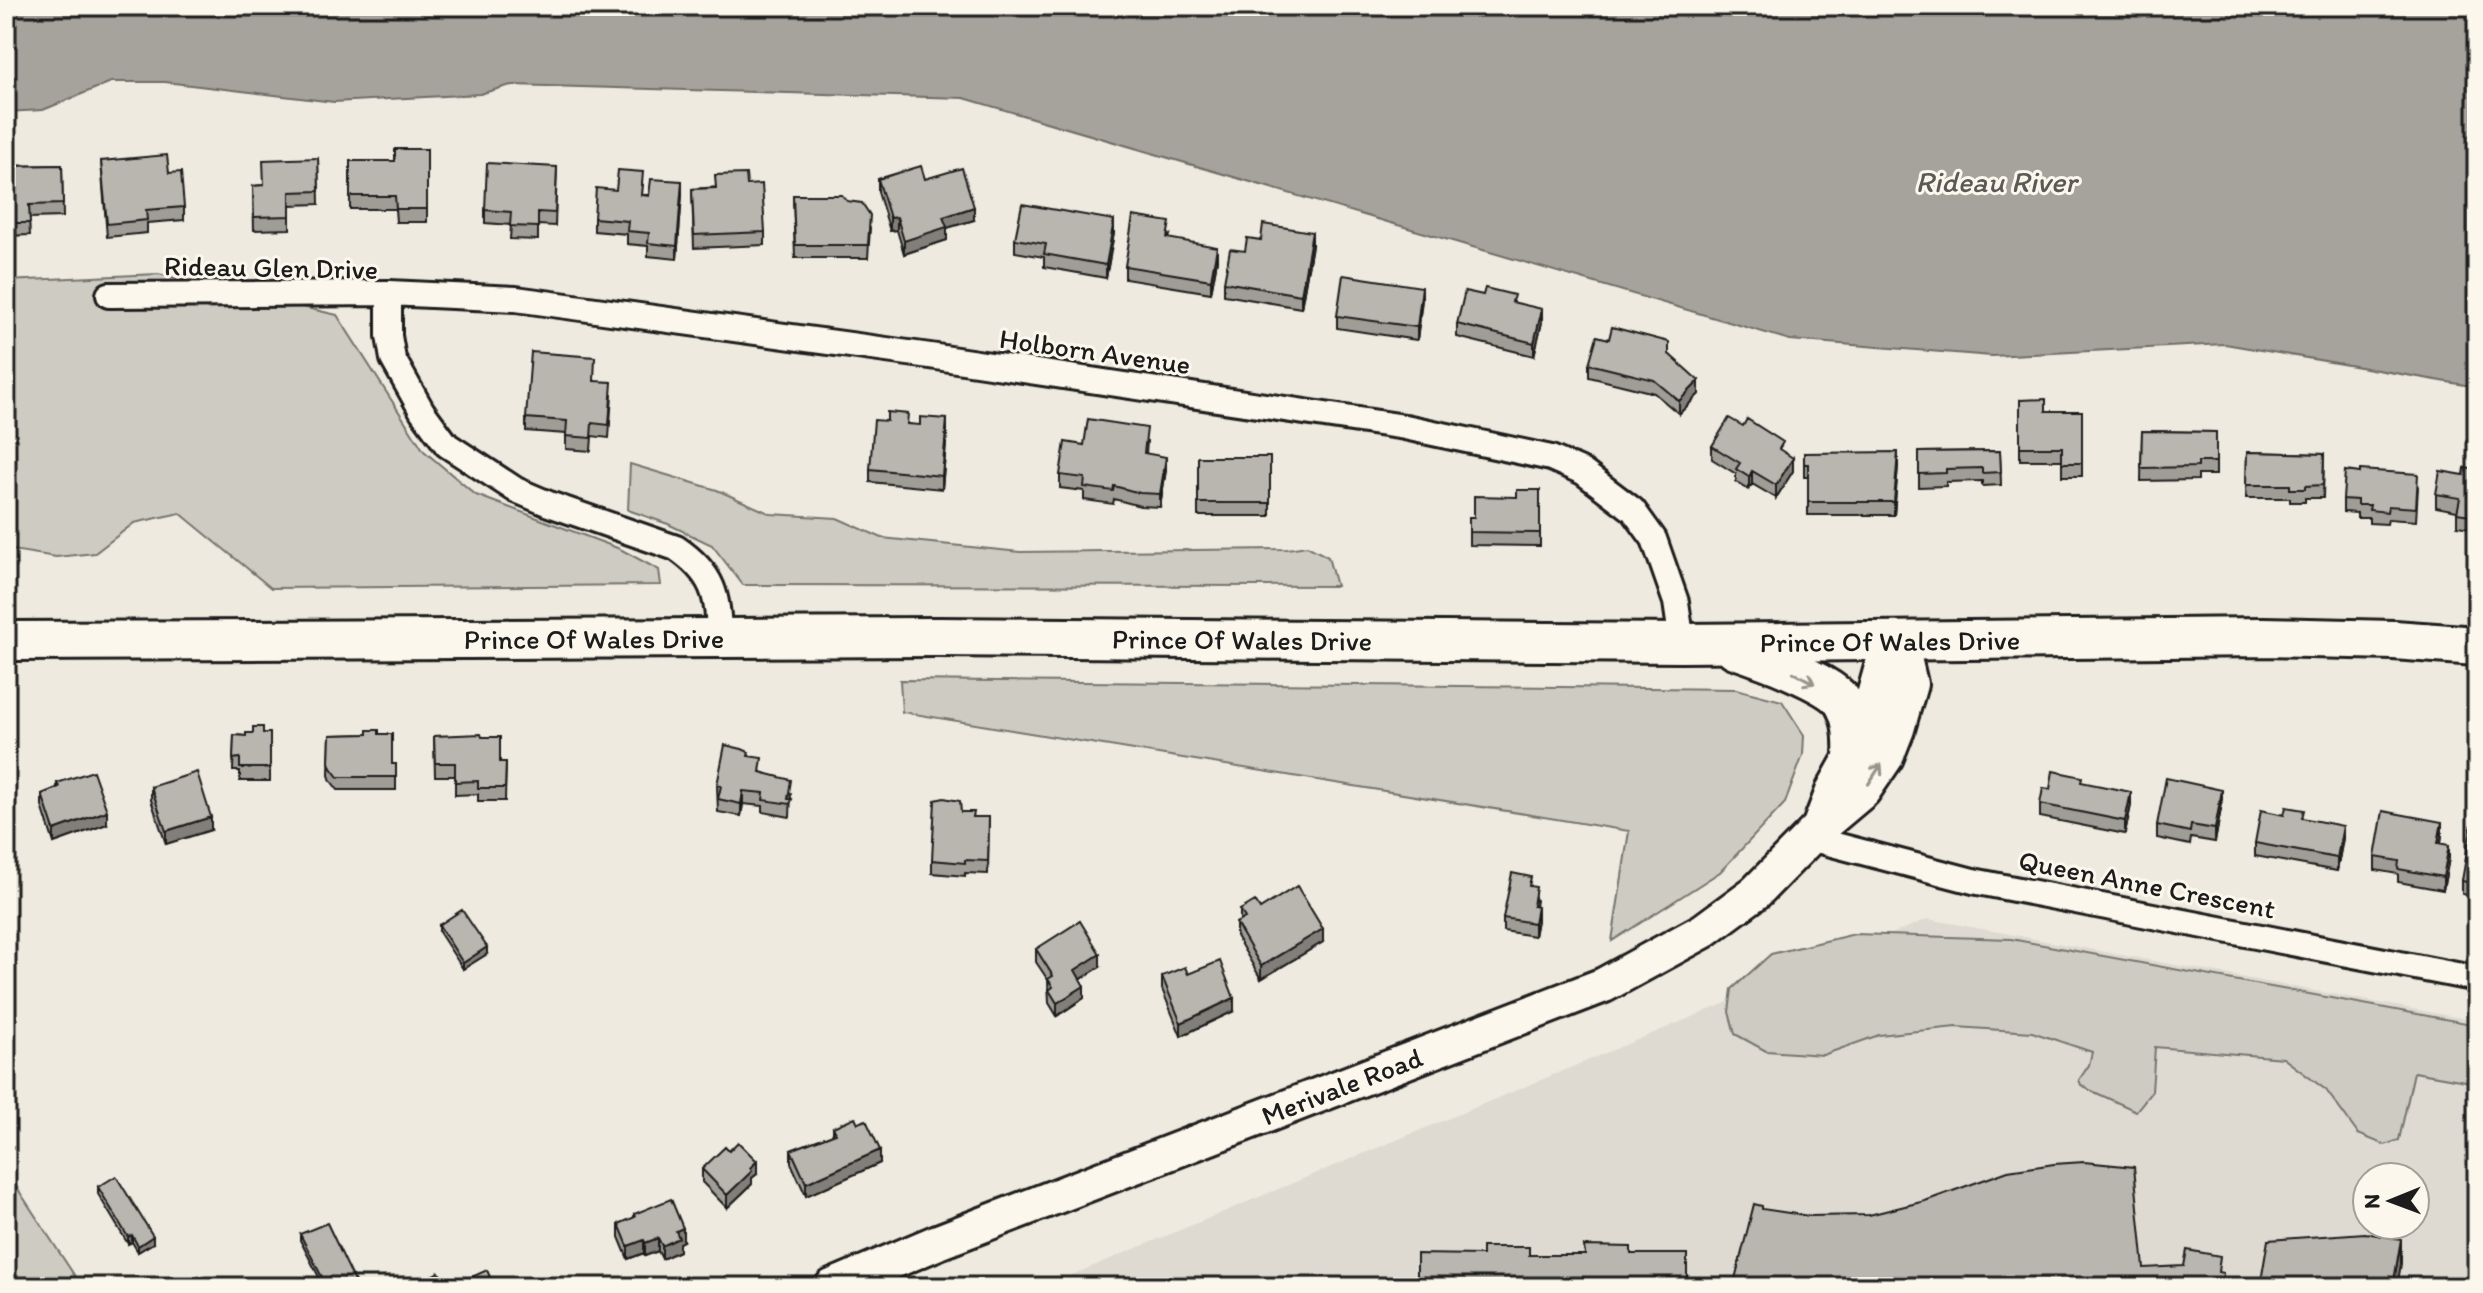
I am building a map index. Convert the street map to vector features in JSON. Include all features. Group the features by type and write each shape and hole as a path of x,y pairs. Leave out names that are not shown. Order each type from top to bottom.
{"main road":[{"name":"Prince Of Wales Drive","path":"6,641 938,637 1694,642 2264,637 2394,640 2477,646"},
{"name":"Merivale Road","path":"1814,833 1868,722 1882,667 1894,640"},
{"name":"Merivale Road","path":"832,1287 938,1242 1604,985 1703,931 1756,892 1872,780 1897,729 1910,684 1904,658 1894,640"},
{"path":"1694,642 1755,656 1837,695 1847,710 1852,730 1853,758"}],"street":[{"name":"Rideau Glen Drive","path":"109,295 389,293 389,336 393,359 422,411 447,445 516,490 676,548 703,570 713,587 719,608 719,639"},
{"name":"Holborn Avenue","path":"389,293 516,299 915,354 1405,427 1551,458 1583,472 1633,510 1654,539 1694,642"},
{"name":"Queen Anne Crescent","path":"1814,833 1973,881 2477,979"}],"shaded area":[{"path":"158,274 337,315 424,451 476,495 620,549 659,570 661,585 271,588 180,513 134,523 95,553 56,557 6,549 6,281"},
{"path":"630,464 717,490 771,514 837,518 882,538 1020,552 1287,549 1307,546 1328,557 1336,586 743,585 712,545 668,524 628,510"},
{"path":"900,680 1736,689 1782,701 1804,735 1803,755 1785,803 1720,872 1612,941 1629,831 902,712"},
{"path":"1928,919 2477,1021 2477,1287 1043,1287"},
{"path":"1855,934 2011,939 2477,1025 2477,1083 2414,1072 2399,1140 2385,1145 2358,1134 2326,1090 2283,1058 2155,1047 2152,1091 2136,1111 2081,1086 2079,1080 2089,1065 2092,1052 2032,1032 1956,1027 1879,1035 1823,1055 1766,1051 1735,1034 1729,1012 1732,989 1771,954"},
{"path":"6,1171 82,1287 6,1287"}],"water":[{"name":"Rideau River","path":"6,6 2477,6 2477,387 2225,344 1992,356 1790,340 964,98 511,85 480,94 334,102 165,82 111,82 43,110 6,112"}],"building":[{"path":"395,149 427,149 427,209 396,209 395,196 350,196 350,161 395,161"},
{"path":"167,155 169,173 181,172 184,207 146,210 147,220 107,224 101,161"},
{"path":"318,158 319,191 290,192 290,216 254,217 253,186 264,185 263,160"},
{"path":"487,163 557,167 555,213 538,212 538,227 510,226 511,212 485,210"},
{"path":"62,165 63,204 29,205 30,223 6,223 6,166"},
{"path":"921,166 925,179 962,168 974,207 943,217 947,227 904,241 897,217 890,218 878,179"},
{"path":"618,170 643,172 641,195 649,196 651,179 682,181 677,246 648,243 649,233 627,231 628,221 594,218 596,188 616,190"},
{"path":"746,174 747,185 762,184 765,232 694,235 692,189 716,188 715,175"},
{"path":"793,195 842,195 847,201 862,203 870,215 868,245 795,245"},
{"path":"1022,204 1114,220 1106,265 1044,254 1046,244 1015,239"},
{"path":"1133,216 1170,222 1167,238 1217,247 1211,280 1125,266"},
{"path":"1263,224 1312,232 1301,295 1224,282 1230,249 1245,251 1247,238 1261,240"},
{"path":"1343,275 1422,287 1417,327 1337,316"},
{"path":"1485,288 1514,295 1512,302 1542,309 1534,343 1457,324 1465,291 1483,295"},
{"path":"1612,327 1669,342 1669,354 1699,381 1679,401 1654,380 1589,364 1597,336 1609,339"},
{"path":"531,352 595,357 594,381 612,382 609,425 592,423 591,438 566,436 567,421 526,418"},
{"path":"2046,399 2046,411 2082,411 2082,463 2062,463 2062,447 2020,447 2020,400"},
{"path":"887,412 908,414 907,424 920,425 920,417 947,419 942,476 870,469 874,420 887,421"},
{"path":"1729,418 1743,426 1747,419 1783,442 1779,449 1793,458 1776,485 1752,471 1749,477 1736,469 1740,463 1712,446"},
{"path":"1088,419 1147,428 1144,453 1166,457 1160,494 1140,493 1114,486 1113,491 1084,487 1085,478 1060,475 1065,442 1084,445"},
{"path":"2142,431 2216,432 2216,462 2198,462 2198,467 2141,468"},
{"path":"2000,451 2001,472 1982,473 1982,468 1946,469 1946,473 1919,474 1919,452"},
{"path":"1898,452 1894,502 1808,502 1808,464 1804,464 1804,453"},
{"path":"2247,452 2324,454 2323,485 2290,489 2290,485 2246,485"},
{"path":"1198,457 1270,457 1270,503 1198,503"},
{"path":"2465,468 2477,470 2477,516 2457,513 2460,498 2436,494 2440,471 2464,475"},
{"path":"2360,470 2418,474 2416,508 2388,506 2387,512 2369,510 2370,505 2357,505 2357,500 2343,499 2345,471 2360,473"},
{"path":"1517,490 1540,490 1540,533 1469,532 1469,517 1474,517 1474,496 1517,497"},
{"path":"253,727 263,727 263,733 270,733 270,768 240,768 240,758 233,759 234,735 246,736 246,733 253,733"},
{"path":"368,730 392,734 392,764 396,764 396,777 338,777 329,762 330,735 368,734"},
{"path":"481,734 482,737 500,737 500,762 506,762 505,788 478,788 478,781 455,782 455,763 435,763 434,736"},
{"path":"725,745 749,752 748,756 762,758 760,772 791,780 790,804 763,800 764,793 743,791 741,804 718,799 721,786 717,785"},
{"path":"93,771 107,811 54,830 42,794 59,787 57,783"},
{"path":"2053,771 2082,777 2081,782 2131,792 2125,821 2040,804 2043,788 2050,789"},
{"path":"197,772 211,817 166,831 151,787"},
{"path":"2166,778 2222,790 2215,829 2191,825 2190,832 2157,825"},
{"path":"935,800 960,801 961,812 974,812 973,817 989,817 988,861 965,860 965,863 932,860"},
{"path":"2286,807 2304,810 2302,818 2343,826 2337,858 2255,843 2261,810 2284,815"},
{"path":"2383,811 2442,822 2438,843 2449,845 2443,877 2398,869 2399,861 2375,857"},
{"path":"2472,822 2477,823 2477,884 2462,881"},
{"path":"1512,873 1531,877 1529,886 1536,887 1534,923 1503,918"},
{"path":"1297,886 1323,929 1261,966 1236,923 1245,918 1240,910 1255,901 1260,909"},
{"path":"462,910 487,947 463,963 439,925"},
{"path":"1080,921 1100,954 1075,970 1084,986 1057,1003 1049,990 1053,987 1048,979 1053,976 1036,949"},
{"path":"1220,961 1234,998 1181,1023 1162,976 1185,967 1188,974"},
{"path":"855,1117 858,1123 866,1120 880,1150 806,1183 791,1150 836,1133 833,1127"},
{"path":"738,1142 757,1161 750,1168 752,1171 727,1195 702,1169 725,1147 729,1151"},
{"path":"2084,1162 2134,1167 2144,1268 2184,1266 2187,1250 2220,1256 2218,1272 2223,1273 2222,1287 1733,1287 1754,1204 1762,1206 1762,1209 1809,1216 1869,1215 1925,1201 2008,1171"},
{"path":"116,1176 153,1236 138,1246 132,1235 128,1237 98,1187"},
{"path":"671,1199 683,1228 676,1231 679,1238 662,1246 658,1238 628,1246 619,1224 635,1217 634,1214"},
{"path":"327,1223 356,1284 350,1287 327,1287 300,1234"},
{"path":"2351,1234 2351,1241 2401,1241 2393,1287 2260,1287 2268,1240"},
{"path":"1584,1246 1631,1247 1631,1254 1687,1254 1687,1287 1417,1287 1417,1254 1482,1255 1482,1247 1529,1247 1529,1255 1585,1255"},
{"path":"487,1270 494,1287 464,1287 461,1282"},
{"path":"439,1272 445,1285 453,1281 456,1287 421,1287 419,1282"}]}
